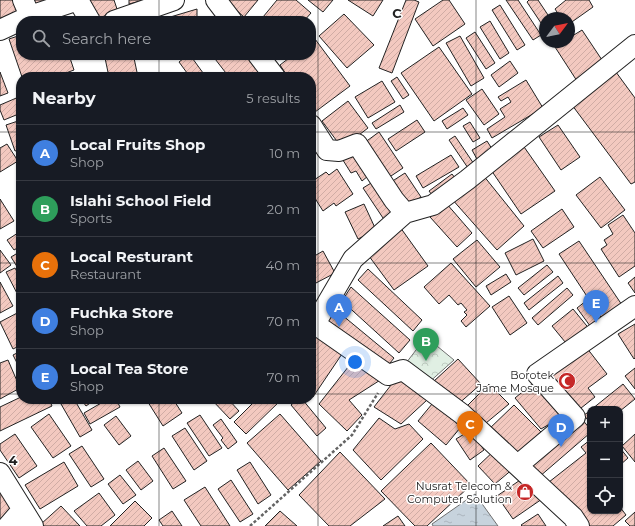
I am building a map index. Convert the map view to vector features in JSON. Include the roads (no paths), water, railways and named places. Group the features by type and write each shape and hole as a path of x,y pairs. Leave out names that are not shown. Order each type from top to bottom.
{"street":[{"path":"17,16 26,8 78,0 87,16"},
{"path":"128,16 174,0"},
{"path":"216,0 228,16"},
{"path":"0,30 16,16"},
{"path":"316,322 353,259 405,212 433,205 467,180 635,45"},
{"path":"262,60 271,72"},
{"path":"316,132 328,150 340,151 357,144 394,200 405,212"},
{"path":"518,465 575,417 537,374 635,306"},
{"path":"316,325 388,375 402,370 462,414 573,517 579,526"},
{"path":"0,473 28,518 8,526"}],"water":[{"path":"475,494 498,526 433,526 432,524"}],"place":[{"name":"Local Tea Store","path":"596,323"},
{"name":"Local Fruits Shop","path":"339,327"},
{"name":"Islahi School Field","path":"426,361"},
{"name":"Borotek Jame Mosque","path":"567,381"},
{"name":"Local Resturant","path":"470,444"},
{"name":"Fuchka Store","path":"561,447"},
{"name":"Nusrat Telecom & Computer Solution","path":"525,492"}]}
